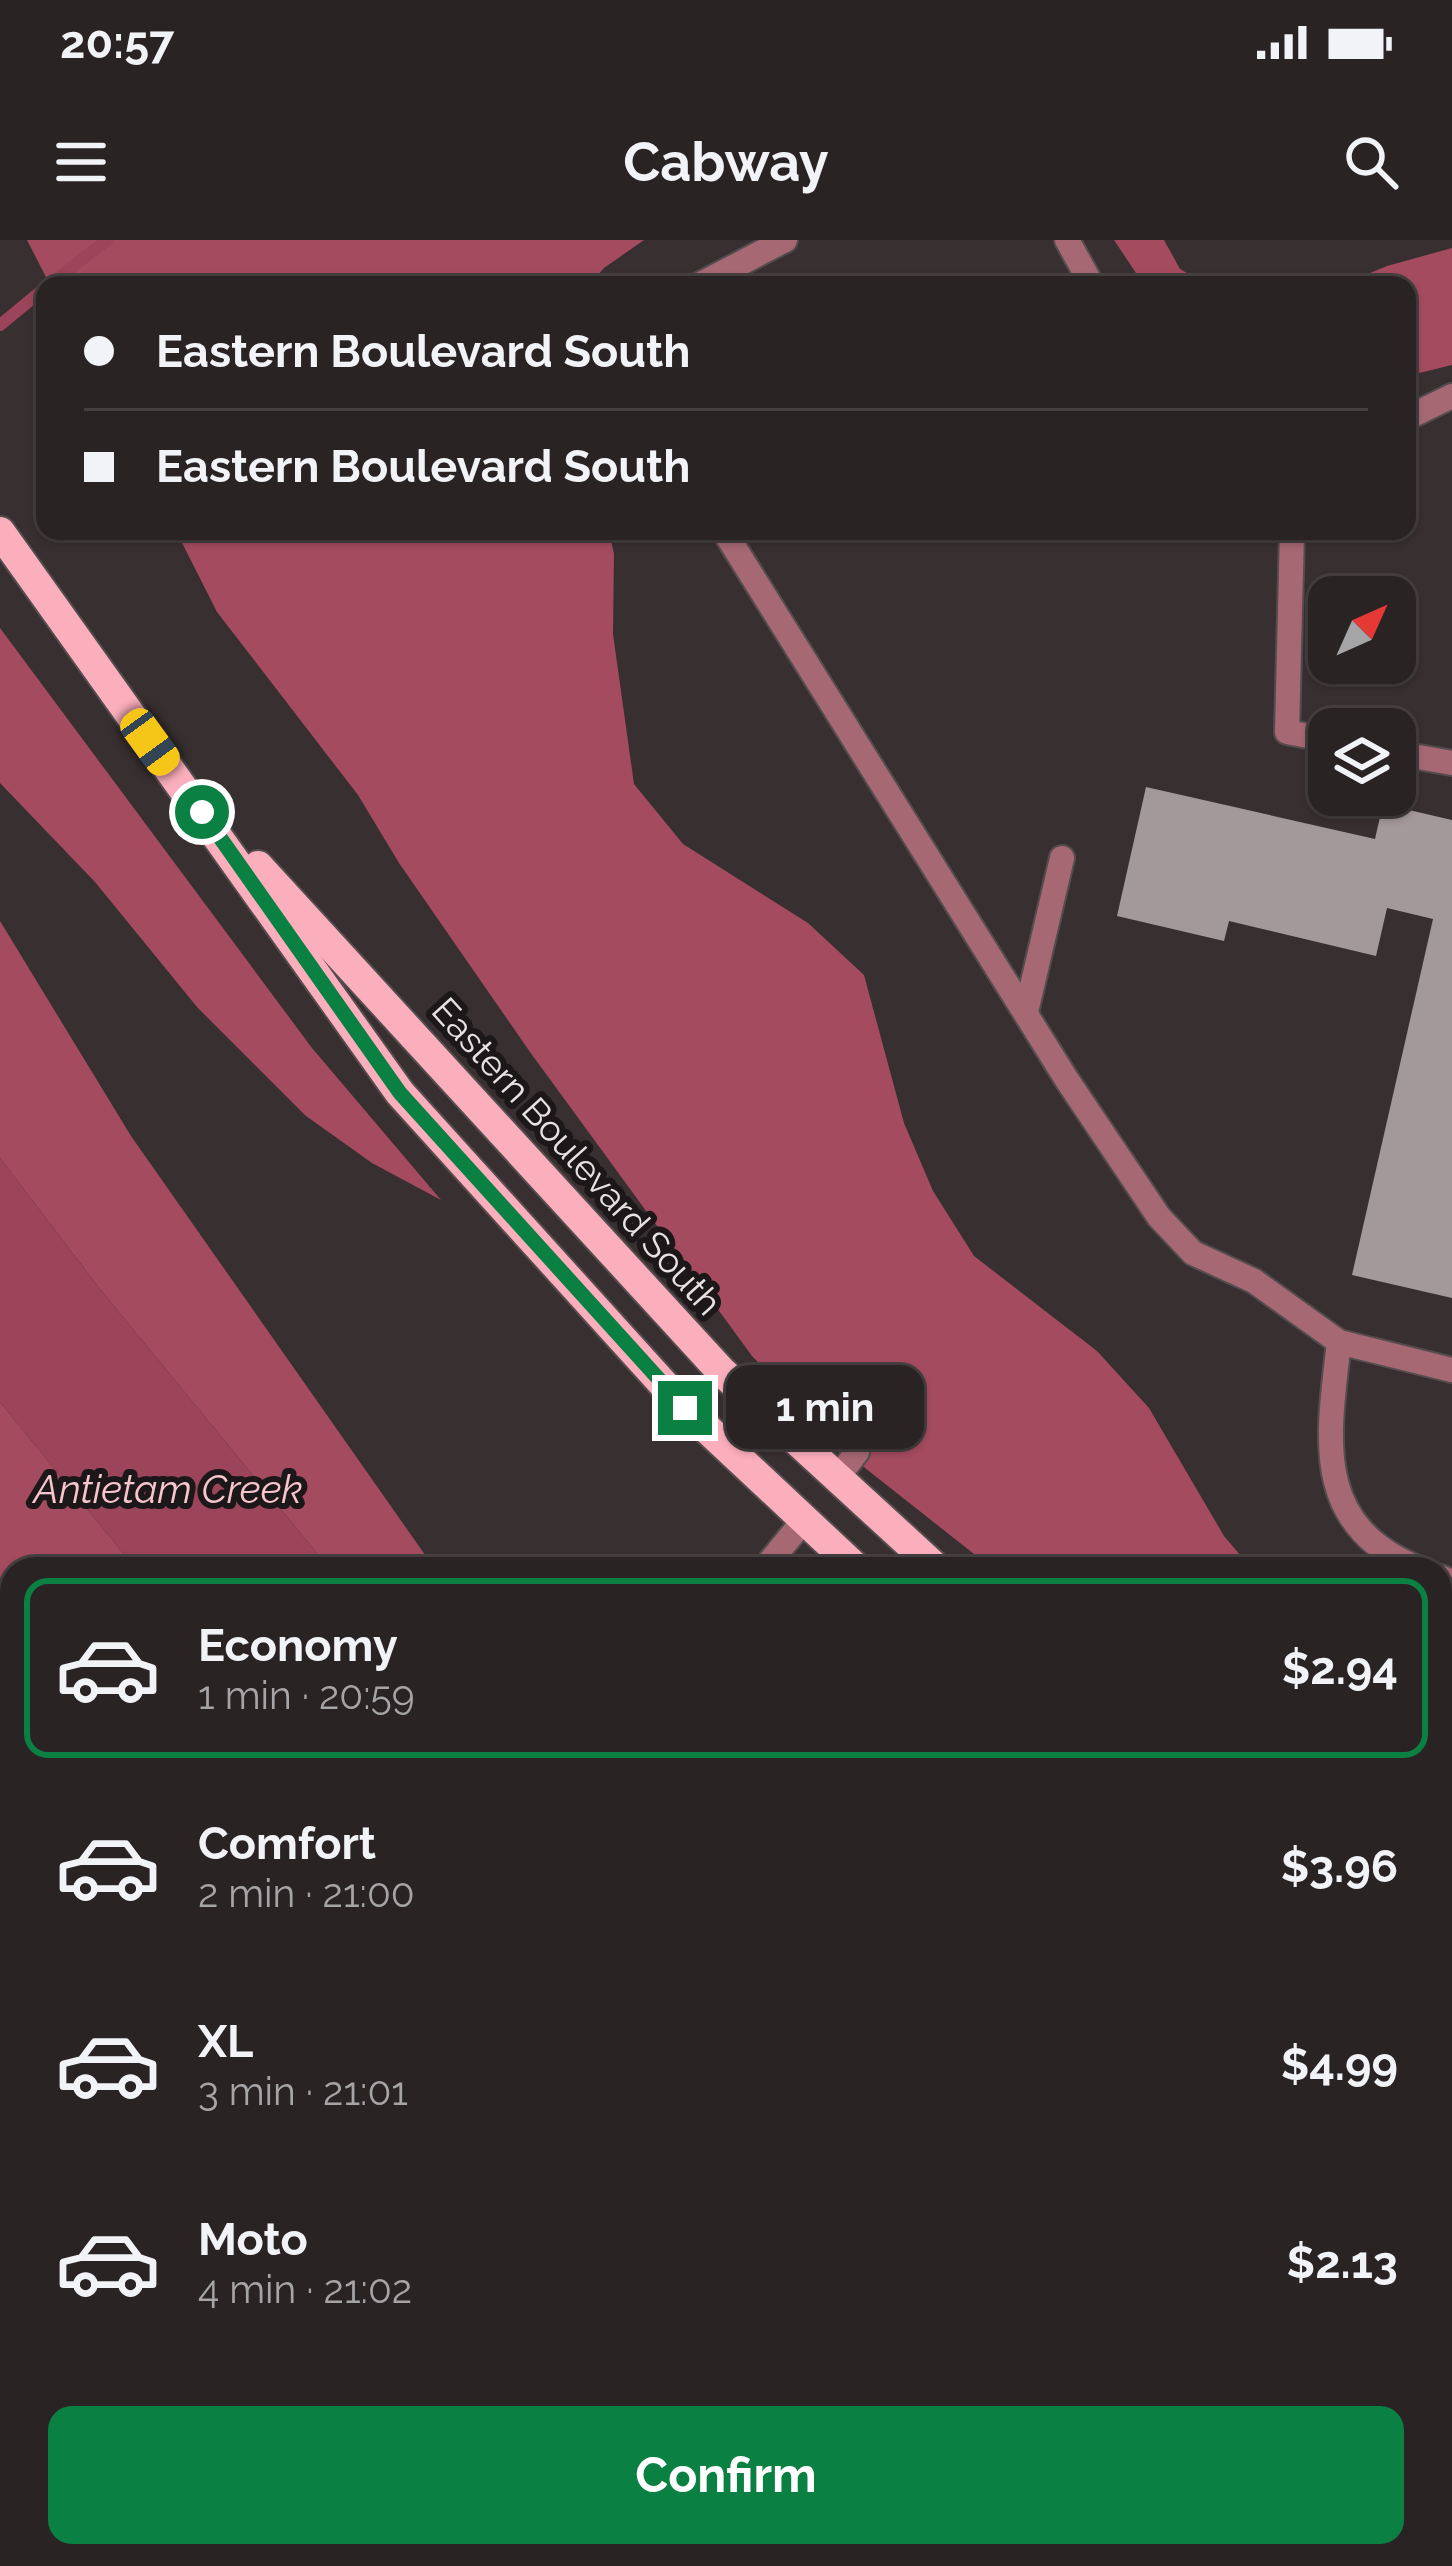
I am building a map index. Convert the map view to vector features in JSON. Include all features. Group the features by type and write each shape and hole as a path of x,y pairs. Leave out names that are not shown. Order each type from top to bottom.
{"main road":[{"name":"Eastern Boulevard South","path":"0,532 400,1093 685,1408 844,1557"},
{"name":"Eastern Boulevard South","path":"177,777 622,1268 720,1370 924,1557"},
{"path":"804,1520 837,1478"}],"street":[{"path":"715,276 785,240"},
{"path":"1066,240 1087,276"},
{"path":"1416,414 1452,396"},
{"path":"730,540 1159,1217 1193,1253 1254,1281 1339,1342 1452,1370"},
{"path":"1292,540 1287,732 1308,736"},
{"path":"1416,756 1452,763"},
{"path":"1026,1012 1061,858"},
{"path":"1339,1342 1327,1442 1336,1492 1362,1533 1401,1557"},
{"path":"837,1478 857,1452"},
{"path":"774,1557 804,1520"}],"shaded area":[{"path":"27,240 644,240 597,276 45,276"},
{"path":"1114,240 1164,240 1180,269 1192,276 1138,276"},
{"path":"1452,248 1452,365 1416,374 1416,276 1363,276"},
{"path":"181,540 611,540 613,634 634,784 683,844 808,923 864,975 904,1123 933,1191 974,1256 1097,1351 1149,1408 1224,1536 1242,1557 978,1557 860,1464 752,1356 530,1052 399,863 358,795 217,612"},
{"path":"0,628 312,1048 441,1200 372,1163 306,1116 197,1007 95,882 0,783"},
{"path":"0,921 131,1136 427,1557 320,1557 100,1289 0,1158"},
{"path":"0,1402 126,1557 0,1557"}],"water":[{"name":"Antietam Creek","path":"0,1158 100,1289 320,1557 126,1557 0,1402"}],"building":[{"path":"1146,787 1375,839 1380,816 1416,816 1416,812 1452,820 1452,1298 1352,1275 1433,919 1387,908 1376,956 1229,921 1224,941 1117,916"}],"waterway":[{"path":"61,276 107,240"},
{"path":"0,325 36,295"}],"route":[{"path":"202,812 400,1093 685,1408"}]}
